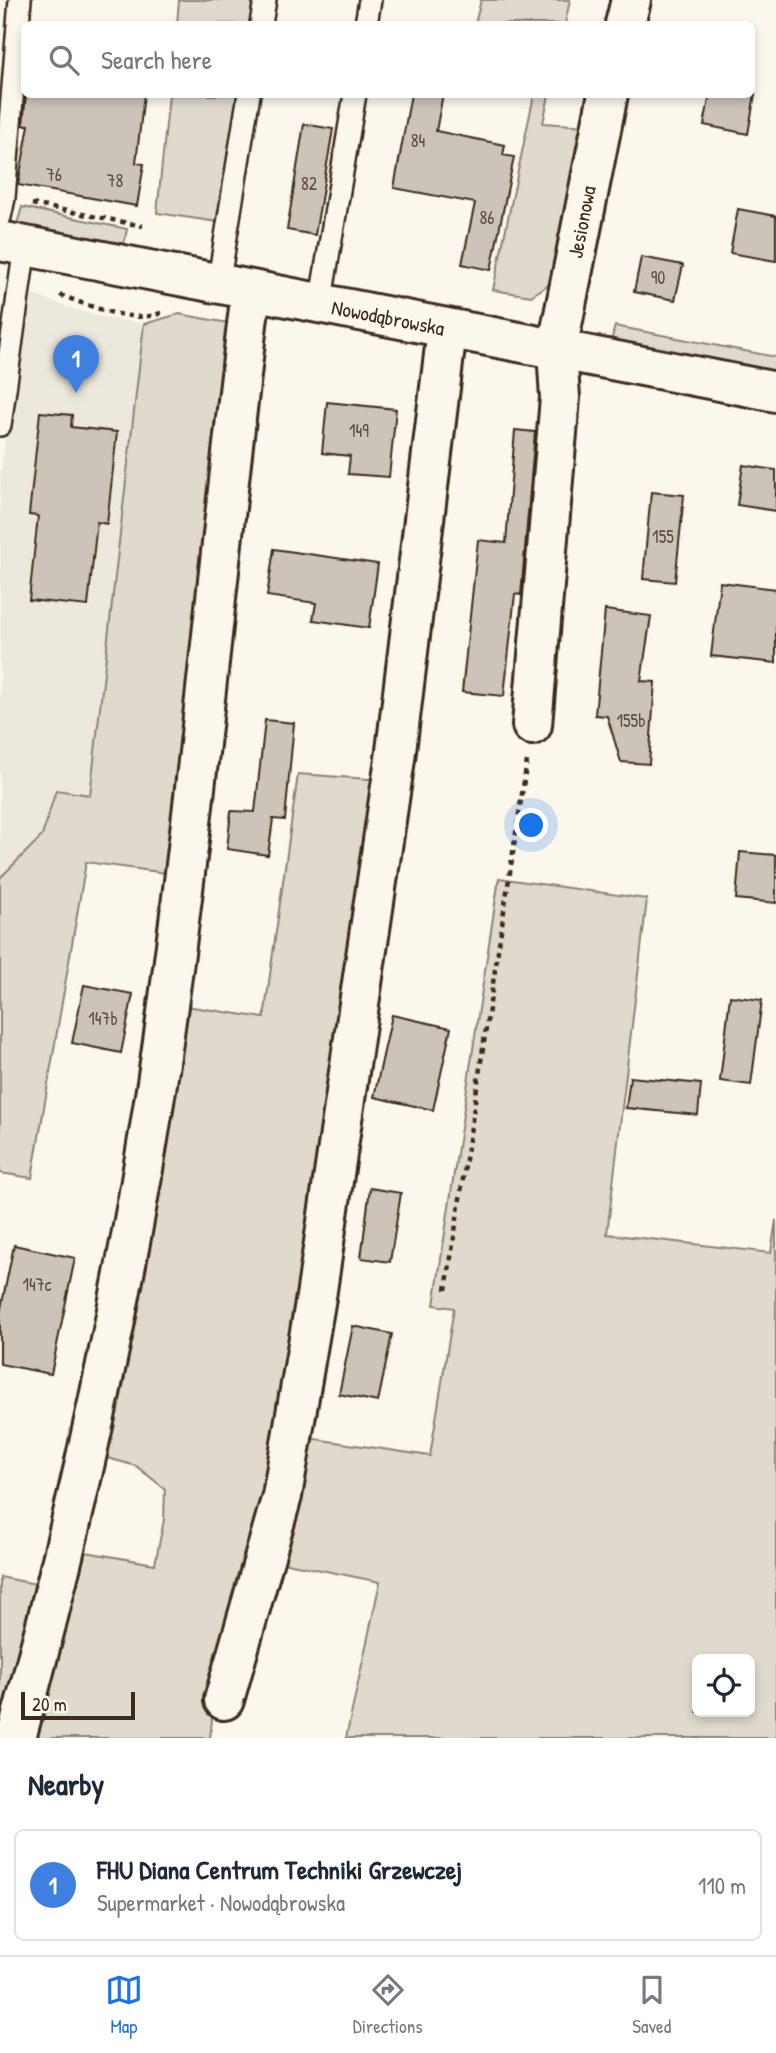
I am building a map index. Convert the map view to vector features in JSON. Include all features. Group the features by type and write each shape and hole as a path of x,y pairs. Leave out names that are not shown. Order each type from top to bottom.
{"street":[{"path":"626,21 631,0"},
{"name":"Jesionowa","path":"532,725 560,398 557,350 607,98"},
{"name":"Nowodąbrowska","path":"13,244 776,392"},
{"path":"16,1738 50,1612 89,1445 156,1083 190,841 234,289"},
{"path":"224,1700 282,1496 316,1297 395,759 447,330"}],"lane":[{"path":"0,216 4,198 20,0"},
{"path":"262,21 265,0"},
{"path":"366,21 370,0"},
{"path":"234,289 249,98"},
{"path":"320,305 354,98"},
{"path":"0,425 13,244"}],"path":[{"path":"446,1290 532,725"}],"shaded area":[{"path":"179,0 254,0 250,21 177,21"},
{"path":"481,0 570,0 566,21 476,21"},
{"path":"169,98 239,98 218,222 157,213"},
{"path":"533,98 548,98 543,123 587,126 553,282 531,296 493,290"},
{"path":"22,207 127,229 124,244 17,224"},
{"path":"25,292 92,315 144,324 90,795 56,791 42,836 0,878 0,478"},
{"path":"179,314 234,324 174,874 86,862 32,1178 0,1173 0,878 42,836 56,790 90,795 144,324"},
{"path":"615,326 776,357 776,371 611,341"},
{"path":"298,774 383,780 278,1462 214,1702 210,1738 26,1738 74,1550 155,1564 164,1520 165,1489 136,1466 97,1455 179,1005 264,1018"},
{"path":"499,878 647,899 607,1234 771,1253 776,1220 776,1738 346,1738 380,1582 272,1560 302,1437 430,1456 454,1308 434,1305"},
{"path":"0,1577 41,1585 0,1738"}],"building":[{"path":"26,98 144,98 136,163 144,164 137,206 18,185 29,125 23,125"},
{"path":"410,98 442,98 436,131 505,145 503,155 514,157 491,270 462,264 475,203 394,188"},
{"path":"709,98 754,98 748,134 704,125"},
{"path":"304,124 333,129 315,235 287,230"},
{"path":"738,209 776,216 776,261 730,253"},
{"path":"641,257 683,265 675,300 634,292"},
{"path":"327,402 396,409 389,477 348,474 350,456 322,453"},
{"path":"40,412 72,415 71,427 117,432 107,524 97,522 88,606 29,600 38,516 29,515"},
{"path":"515,430 535,432 521,595 515,594 504,696 462,692 478,540 506,543"},
{"path":"743,465 776,470 776,511 737,505"},
{"path":"651,492 684,495 675,582 643,579"},
{"path":"274,549 378,564 369,628 313,620 316,603 267,596"},
{"path":"720,582 776,589 776,663 711,656"},
{"path":"605,610 651,616 641,681 655,682 649,764 621,762 607,716 595,715"},
{"path":"265,720 294,723 285,820 273,819 268,855 227,849 231,811 255,812"},
{"path":"740,852 776,855 776,903 736,899"},
{"path":"84,985 133,994 121,1053 72,1043"},
{"path":"730,996 762,1000 751,1085 720,1081"},
{"path":"392,1015 451,1028 433,1110 374,1097"},
{"path":"630,1077 701,1084 698,1115 626,1108"},
{"path":"370,1188 401,1193 390,1262 361,1258"},
{"path":"14,1245 75,1258 51,1374 0,1364 0,1313"},
{"path":"353,1326 392,1334 378,1402 339,1394"}],"place":[{"name":"FHU Diana Centrum Techniki Grzewczej","path":"76,393"}]}
